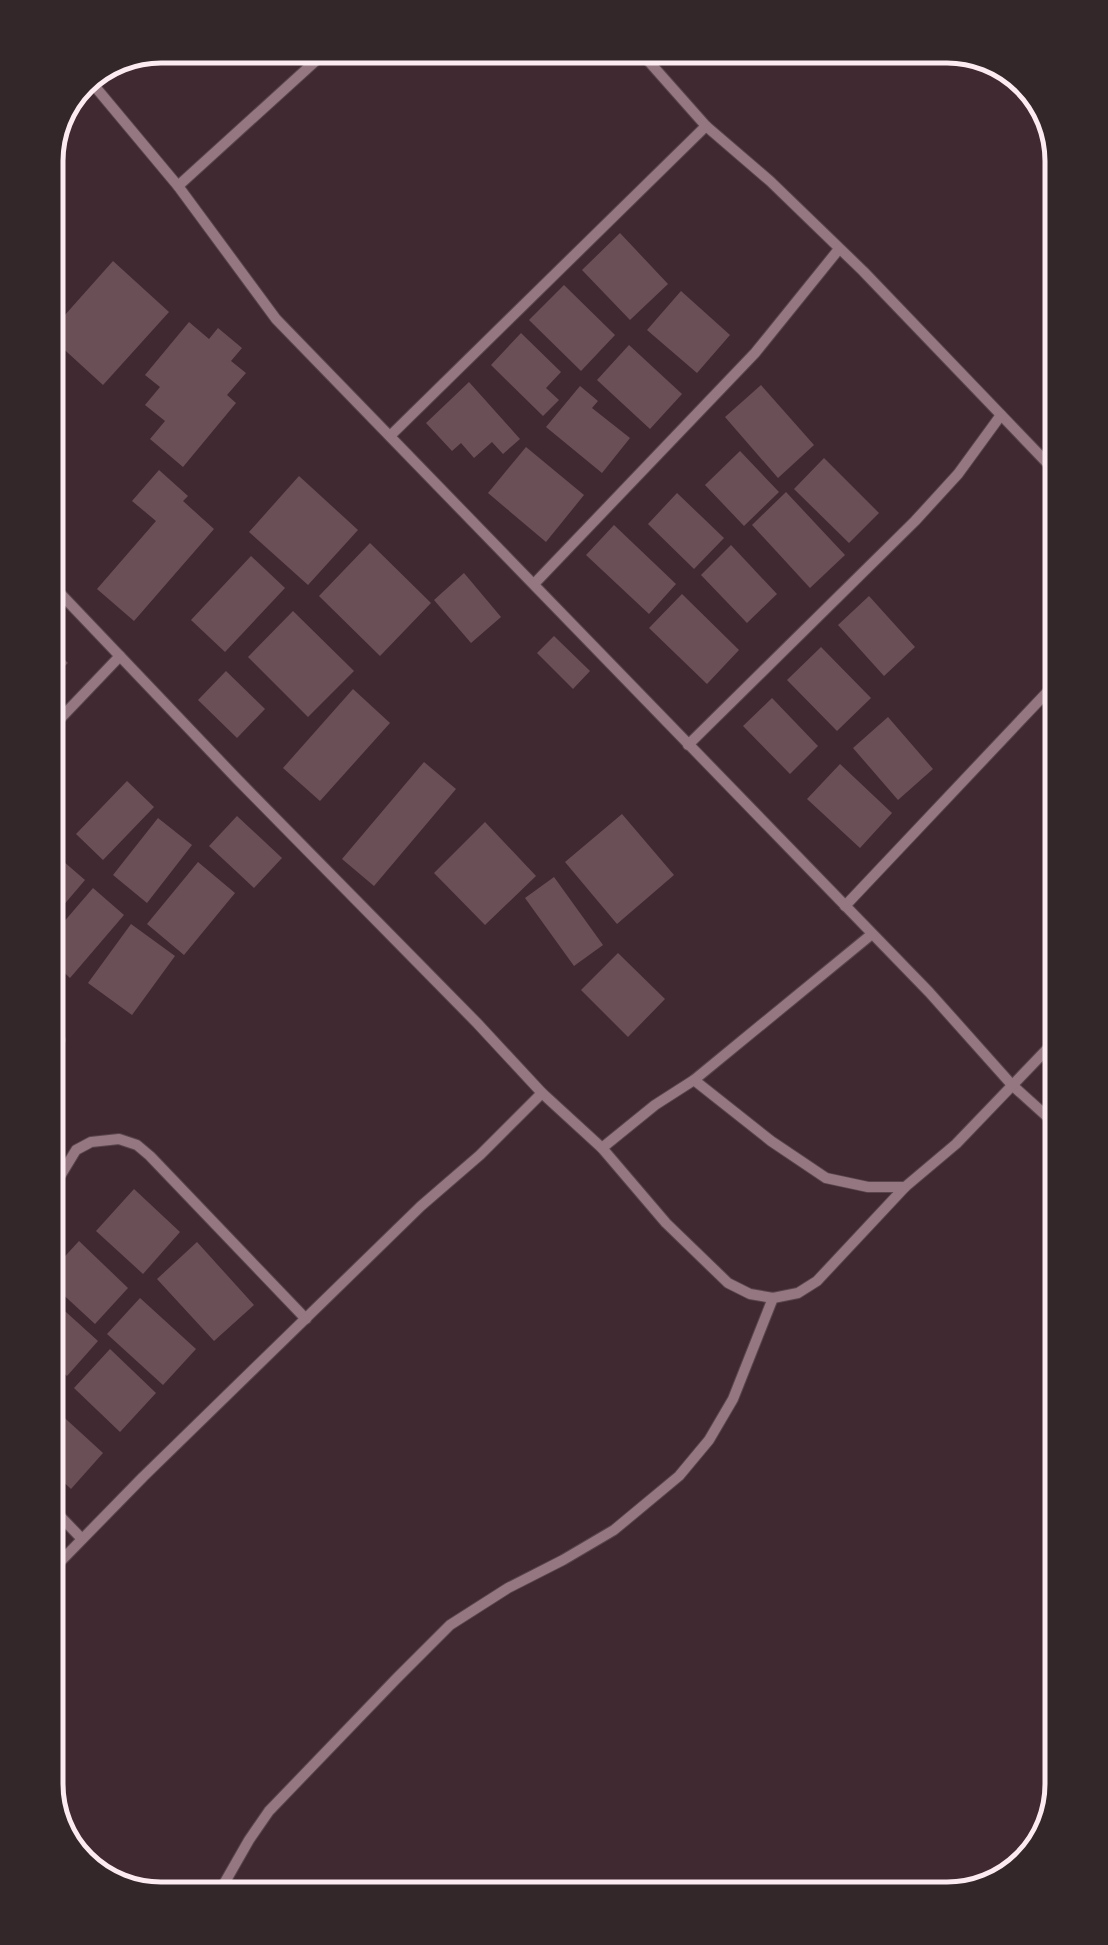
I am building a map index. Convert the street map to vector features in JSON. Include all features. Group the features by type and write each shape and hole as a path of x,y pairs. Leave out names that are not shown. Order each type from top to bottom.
{"street":[{"path":"178,186 313,63"},
{"path":"650,63 706,126 770,181 863,271 914,327 1001,414 1045,461"},
{"path":"96,88 178,186 276,319 929,992 1012,1085 1045,1115"},
{"path":"390,436 706,126"},
{"path":"534,584 755,353 839,249"},
{"path":"688,745 915,521 958,474 1001,414"},
{"path":"63,596 243,786 476,1023 542,1093 602,1148 666,1223 728,1283 750,1294 773,1298 798,1293 817,1281 905,1188 956,1144 1045,1051"},
{"path":"63,716 120,656"},
{"path":"845,906 1045,694"},
{"path":"602,1148 655,1104 694,1080 872,934"},
{"path":"694,1080 771,1141 826,1178 868,1187 905,1188"},
{"path":"63,1559 421,1206 480,1155 542,1093"},
{"path":"63,1171 76,1150 91,1142 119,1139 137,1145 150,1156 306,1319"},
{"path":"225,1882 249,1840 269,1811 450,1625 508,1588 562,1560 614,1530 679,1476 709,1440 733,1399 773,1298"},
{"path":"63,1519 82,1539"}],"building":[{"path":"620,233 668,284 630,320 582,270"},
{"path":"113,261 169,312 103,385 63,348 63,317"},
{"path":"564,285 615,335 581,371 529,320"},
{"path":"681,291 730,335 697,373 647,330"},
{"path":"189,322 209,339 218,328 242,348 231,361 246,373 227,395 236,403 183,467 150,439 165,421 145,405 160,387 145,375"},
{"path":"521,333 561,372 546,388 559,400 543,416 491,365"},
{"path":"629,345 682,394 650,429 597,380"},
{"path":"469,382 520,439 503,454 492,442 474,458 461,443 452,451 426,423"},
{"path":"761,385 814,445 778,478 725,417"},
{"path":"580,386 598,401 592,408 630,438 602,473 546,427"},
{"path":"526,447 584,495 546,542 488,493"},
{"path":"740,451 779,492 744,526 705,485"},
{"path":"824,458 879,513 849,543 794,489"},
{"path":"159,470 188,496 183,501 214,529 134,621 97,589 156,521 132,501"},
{"path":"299,476 358,530 308,585 249,532"},
{"path":"786,492 845,555 810,588 752,525"},
{"path":"677,493 724,538 694,569 648,524"},
{"path":"614,525 676,584 649,614 586,555"},
{"path":"370,543 431,603 380,656 319,596"},
{"path":"731,545 777,594 747,623 701,575"},
{"path":"251,556 285,588 225,652 191,620"},
{"path":"464,573 501,617 471,643 434,600"},
{"path":"682,594 739,650 707,684 649,628"},
{"path":"869,596 915,647 884,676 838,625"},
{"path":"293,611 354,671 308,717 248,657"},
{"path":"554,636 590,671 573,689 537,653"},
{"path":"821,647 871,698 837,731 787,680"},
{"path":"63,658 68,663 63,668"},
{"path":"226,671 265,709 237,738 198,700"},
{"path":"353,689 390,723 320,801 283,768"},
{"path":"772,698 818,746 790,774 743,726"},
{"path":"888,717 933,769 898,800 853,748"},
{"path":"424,762 456,789 374,886 342,859"},
{"path":"840,764 892,813 860,848 807,799"},
{"path":"127,781 154,807 103,860 76,834"},
{"path":"622,814 674,875 617,924 565,862"},
{"path":"237,816 282,858 254,888 209,846"},
{"path":"158,818 192,845 147,903 113,875"},
{"path":"485,822 536,876 485,925 434,873"},
{"path":"63,861 85,880 63,906"},
{"path":"198,862 235,893 184,955 147,924"},
{"path":"554,877 603,945 574,966 525,898"},
{"path":"93,888 124,915 70,978 63,972 63,923"},
{"path":"131,924 175,956 132,1015 88,983"},
{"path":"618,953 665,999 628,1037 581,990"},
{"path":"134,1189 180,1232 143,1274 96,1231"},
{"path":"79,1241 128,1288 95,1324 63,1294 63,1258"},
{"path":"197,1242 254,1305 214,1341 157,1279"},
{"path":"140,1298 196,1349 163,1385 107,1334"},
{"path":"63,1309 98,1341 67,1376 63,1372"},
{"path":"110,1349 156,1393 120,1432 74,1388"},
{"path":"63,1416 103,1453 71,1489 63,1482"}]}
